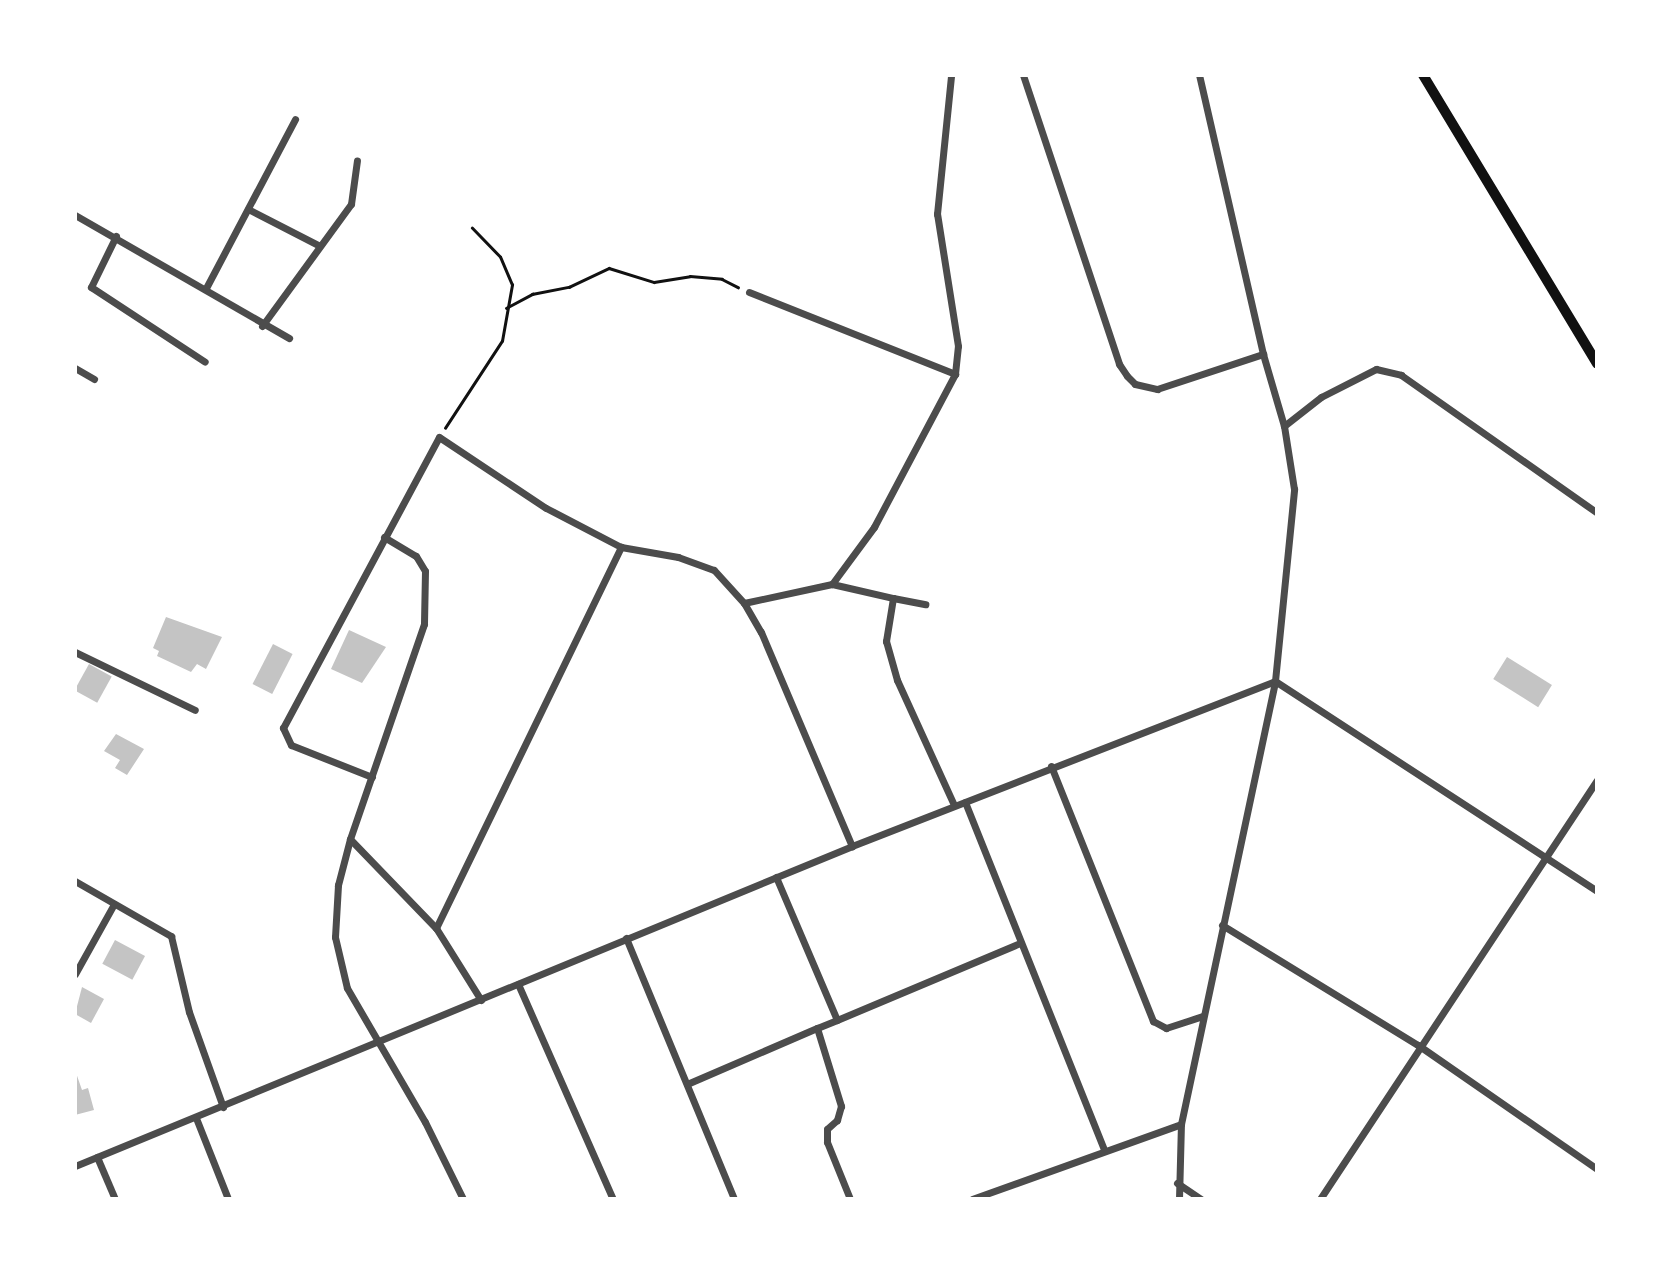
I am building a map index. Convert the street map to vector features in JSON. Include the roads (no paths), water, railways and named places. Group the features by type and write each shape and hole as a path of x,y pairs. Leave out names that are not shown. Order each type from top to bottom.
{"main road":[{"path":"1423,75 1597,364"}],"street":[{"path":"832,584 874,527 955,374 958,346 937,214 951,75"},
{"path":"1023,75 1126,376 1135,384 1157,389 1263,354"},
{"path":"1179,1199 1177,1183 1181,1124 1275,681 1294,489 1284,426 1263,354 1199,75"},
{"path":"206,288 295,119"},
{"path":"262,326 318,245 351,204 357,160"},
{"path":"248,209 318,245"},
{"path":"75,215 206,288 262,326 289,338"},
{"path":"116,236 91,287 205,362"},
{"path":"748,292 955,374"},
{"path":"75,368 94,379"},
{"path":"1284,426 1321,397 1376,369 1401,375 1597,513"},
{"path":"372,777 291,745 284,737 283,727 439,438 546,508 621,547 678,556 714,570 744,603 761,632 852,846"},
{"path":"384,537 416,556 425,571 428,592 425,624 349,838 338,885 339,960 346,988 381,1043 463,1199"},
{"path":"436,928 621,547"},
{"path":"744,603 832,584 925,604"},
{"path":"893,598 886,640 897,680 954,805"},
{"path":"75,652 195,710"},
{"path":"75,1166 381,1043 626,938 852,846 1051,766 1275,681"},
{"path":"1275,681 1597,891"},
{"path":"1051,766 1153,1021 1166,1028 1203,1016"},
{"path":"1320,1199 1418,1045 1597,780"},
{"path":"964,802 1104,1149"},
{"path":"349,838 436,928 481,1000"},
{"path":"776,877 837,1020"},
{"path":"75,881 114,904 164,928 170,936 189,1012 223,1107"},
{"path":"75,974 114,904"},
{"path":"1222,925 1418,1045 1597,1169"},
{"path":"626,938 734,1199"},
{"path":"687,1084 1020,943"},
{"path":"518,984 614,1199"},
{"path":"817,1028 841,1106 837,1120 827,1129 827,1142 850,1199"},
{"path":"196,1118 228,1199"},
{"path":"977,1198 1104,1149 1181,1124"},
{"path":"97,1157 115,1199"},
{"path":"1177,1183 1201,1199"}]}
